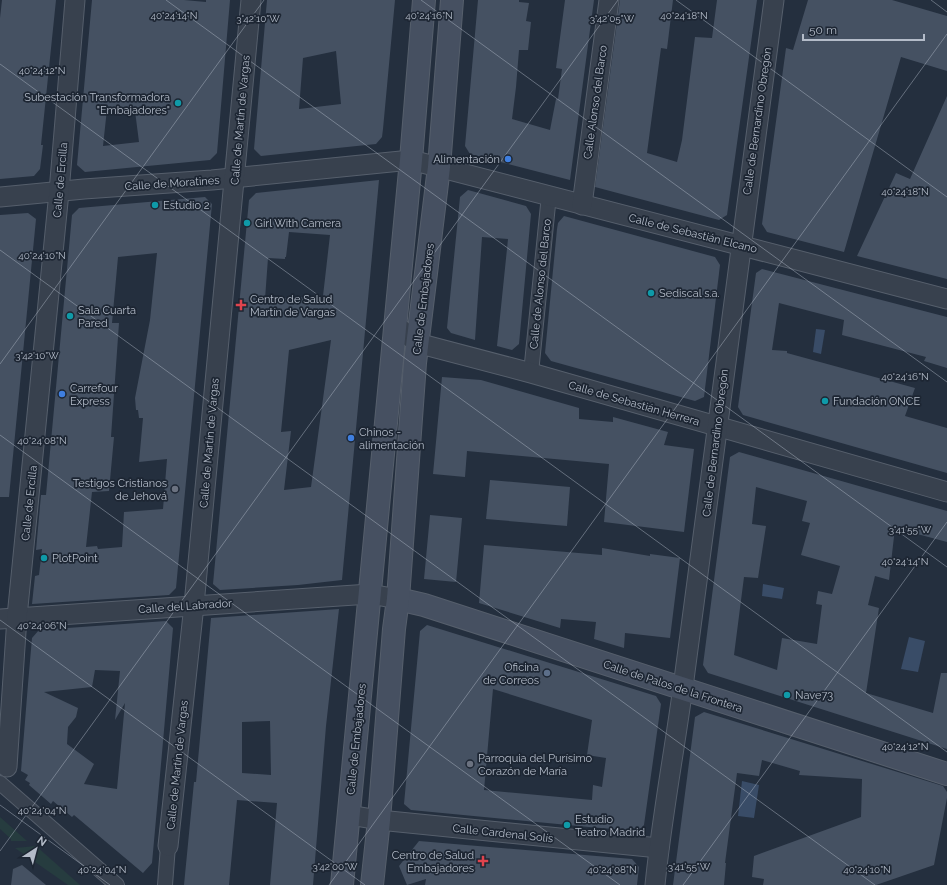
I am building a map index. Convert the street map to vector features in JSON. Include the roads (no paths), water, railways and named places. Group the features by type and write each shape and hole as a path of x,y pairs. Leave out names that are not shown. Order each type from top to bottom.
{"main road":[{"name":"Calle de Embajadores","path":"342,885 396,325 424,0"},
{"name":"Calle de Embajadores","path":"372,885 398,599 417,343 439,167 452,0"},
{"name":"Calle de Palos de la Frontera","path":"398,599 424,605 947,774"}],"street":[{"name":"Calle de Ercilla","path":"4,775 12,704 9,618 59,192 75,0"},
{"name":"Calle de Martín de Vargas","path":"165,885 194,605 251,0"},
{"name":"Calle Alonso del Barco","path":"582,205 609,0"},
{"name":"Calle de Bernardino Obregón","path":"655,885 659,848 683,689 740,245 774,0"},
{"name":"Calle de Moratines","path":"0,197 235,178 411,160 439,167"},
{"name":"Calle de Sebastián Elcano","path":"439,167 947,298"},
{"name":"Calle de Alonso del Barco","path":"531,373 549,195"},
{"name":"Calle de Sebastián Herrera","path":"396,325 417,343 531,373 947,492"},
{"name":"Calle del Labrador","path":"9,618 370,594"},
{"path":"370,594 398,599"},
{"path":"0,736 3,703 12,704"},
{"path":"4,775 117,885"},
{"name":"Calle Cardenal Solís","path":"349,815 378,820 659,848"}],"water":[{"path":"816,329 825,330 821,354 813,352"},
{"path":"763,584 784,588 782,599 762,596"},
{"path":"909,637 925,641 918,672 901,669"},
{"path":"742,781 759,785 754,818 738,816"}],"place":[{"name":"Subestación Transformadora \"Embajadores\"","path":"178,103"},
{"name":"Alimentación","path":"508,159"},
{"name":"Estudio 2","path":"155,205"},
{"name":"Girl With Camera","path":"247,223"},
{"name":"Sediscal s.a.","path":"651,293"},
{"name":"Centro de Salud Martín de Vargas","path":"241,305"},
{"name":"Sala Cuarta Pared","path":"70,316"},
{"name":"Carrefour Express","path":"62,394"},
{"name":"Fundación ONCE","path":"825,401"},
{"name":"Chinos - alimentación","path":"351,438"},
{"name":"Testigos Cristianos de Jehová","path":"175,489"},
{"name":"PlotPoint","path":"44,558"},
{"name":"Oficina de Correos","path":"547,673"},
{"name":"Nave73","path":"787,695"},
{"name":"Parroquia del Purísimo Corazón de María","path":"470,764"},
{"name":"Estudio Teatro Madrid","path":"567,825"},
{"name":"Centro de Salud Embajadores","path":"483,861"}]}
